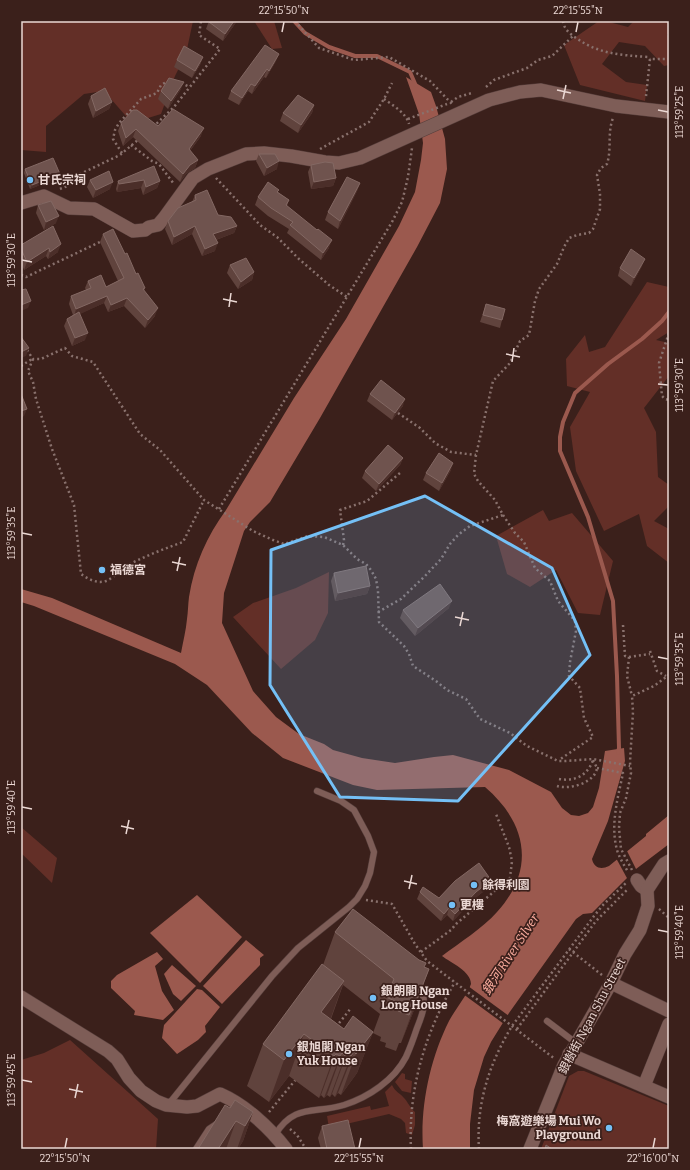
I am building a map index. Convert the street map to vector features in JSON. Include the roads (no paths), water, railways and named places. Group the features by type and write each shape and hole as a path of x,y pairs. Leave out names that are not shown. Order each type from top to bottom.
{"street":[{"path":"21,203 44,196 69,208 94,209 133,231 144,230 158,224 164,218 193,178 208,169 246,154 264,153 339,163 360,158 489,100 520,92 540,90 616,106 669,112"},
{"name":"銀樹街 Ngan Shu Street","path":"530,1149 570,1054 611,983 625,954 640,930 648,906 636,882 669,862"},
{"path":"611,983 669,1011"},
{"path":"21,996 108,1051 117,1059 129,1078 141,1091 156,1101 168,1105 187,1107 197,1106 220,1094 252,1115 286,1149"},
{"path":"644,1086 669,1024"},
{"path":"570,1054 669,1097"}],"lane":[{"path":"168,1105 272,976 298,948 358,899 365,886 370,873 374,852 368,836 354,810 341,801 317,791"},
{"path":"274,1136 282,1125 293,1116 307,1111 333,1108 355,1101 376,1090 387,1080 406,1058 424,1010 424,998 414,983"},
{"path":"547,1021 570,1054"},
{"path":"196,1149 209,1129 222,1120"}],"water":[{"name":"銀河 River Silver","path":"406,77 431,92 445,139 447,169 440,203 417,247 320,418 270,502 250,522 244,531 224,593 222,623 253,691 276,717 299,734 324,744 333,750 362,758 395,763 453,755 509,770 551,792 562,808 571,815 579,816 588,813 593,807 599,788 605,751 624,748 625,761 608,821 592,859 594,864 598,867 603,868 609,866 669,815 669,844 636,869 592,913 583,914 576,919 509,1013 491,1042 484,1057 474,1090 470,1124 470,1149 423,1149 423,1116 428,1083 436,1051 449,1021 471,984 468,975 464,971 442,956 478,930 497,912 509,896 517,879 521,863 521,847 518,831 510,816 499,801 485,787 377,790 353,785 283,758 252,733 207,685 175,664 21,602 21,589 52,598 181,653 191,585 202,551 207,541 294,398 346,319 399,226 415,192 423,143 419,114"},
{"path":"197,895 242,937 200,983 150,933"},
{"path":"246,940 264,955 260,958 260,965 222,1004 203,986"},
{"path":"157,952 163,959 155,966 162,991 174,1010 163,1020 134,1015 135,1011 111,988 111,981 117,975"},
{"path":"172,965 196,986 181,1001 173,994 164,974"},
{"path":"197,989 202,990 220,1007 205,1026 206,1032 198,1040 177,1054 162,1038 164,1025"}],"waterway":[{"path":"294,21 305,33 329,47 355,56 377,56 410,72 416,86"},
{"path":"618,753 617,676 613,601 588,517 560,451 560,437 563,422 575,393 608,364 642,339 662,321 669,312"}],"place":[{"name":"甘氏宗祠","path":"30,180"},
{"name":"福德宮","path":"102,570"},
{"name":"餘得利園","path":"474,885"},
{"name":"更樓","path":"452,905"},
{"name":"銀朗閣 Ngan Long House","path":"373,998"},
{"name":"銀旭閣 Ngan Yuk House","path":"289,1054"},
{"name":"梅窩遊樂場 Mui Wo Playground","path":"609,1128"}]}
